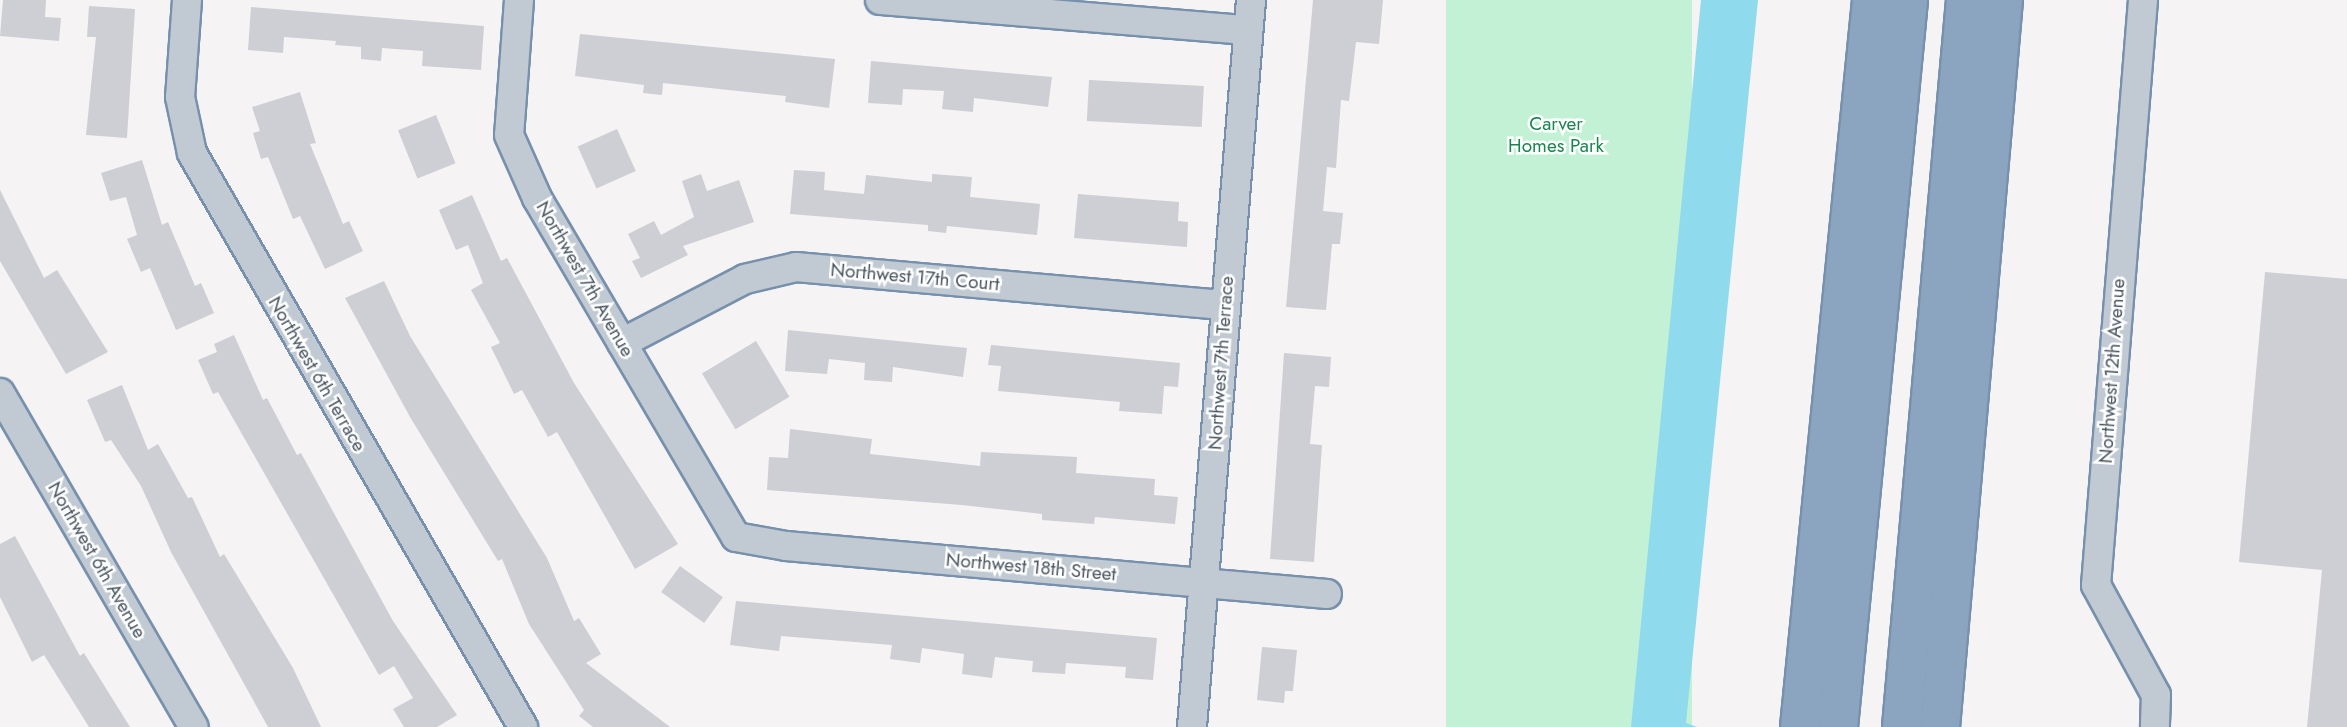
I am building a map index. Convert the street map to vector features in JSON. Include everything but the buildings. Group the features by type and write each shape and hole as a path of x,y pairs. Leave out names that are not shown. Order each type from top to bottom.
{"highway":[{"path":"1800,727 1872,0"},
{"path":"1838,727 1908,0"},
{"path":"1902,727 1966,0"},
{"path":"1940,727 2003,0"}],"street":[{"name":"Northwest 6th Terrace","path":"187,0 180,97 192,153 523,727"},
{"name":"Northwest 7th Avenue","path":"519,0 509,135 537,198 736,537"},
{"path":"880,0 1248,30"},
{"name":"Northwest 7th Terrace","path":"1192,727 1251,0"},
{"name":"Northwest 12th Avenue","path":"2143,0 2096,585 2156,695 2155,727"},
{"name":"Northwest 17th Court","path":"622,343 745,279 796,267 1225,305"},
{"name":"Northwest 6th Avenue","path":"0,393 194,727"},
{"name":"Northwest 18th Street","path":"736,537 786,546 1327,594"}],"green space":[{"name":"Carver Homes Park","path":"1446,0 1692,0 1692,727 1446,727"}],"water":[{"path":"1701,0 1758,0 1686,723 1697,727 1631,727"}]}
